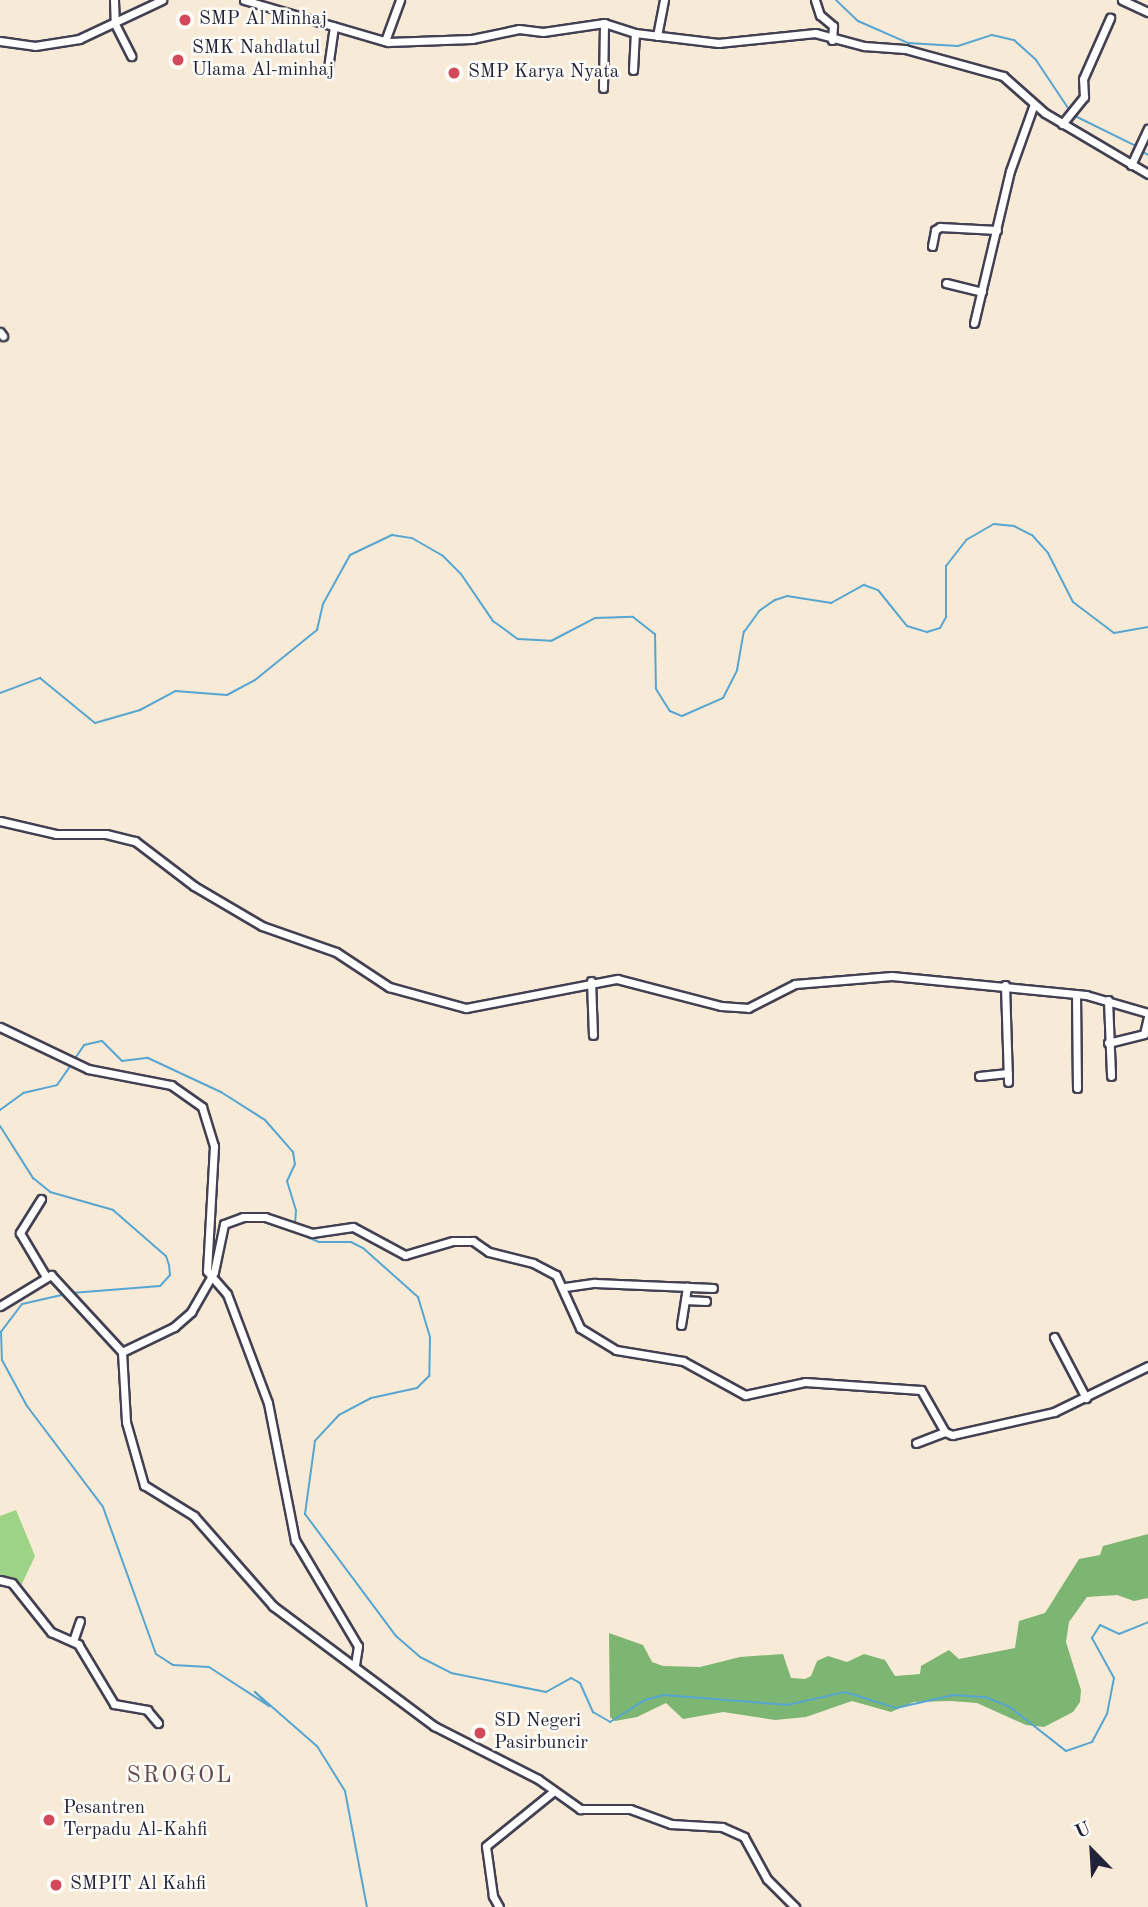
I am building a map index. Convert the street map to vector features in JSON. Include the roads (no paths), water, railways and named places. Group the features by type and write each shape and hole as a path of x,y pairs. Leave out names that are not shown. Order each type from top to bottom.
{"street":[{"path":"114,0 115,24 131,55"},
{"path":"0,41 44,46 90,36 162,0"},
{"path":"244,0 260,1 385,41 472,39 519,29 543,32 604,23 635,33 718,43 815,33 832,40 905,49 1003,76 1026,92 1034,104 1062,124 1148,174"},
{"path":"385,41 400,0"},
{"path":"657,36 664,0"},
{"path":"815,0 820,15 833,26 832,40"},
{"path":"1122,0 1148,12"},
{"path":"1062,124 1084,97 1083,79 1110,18"},
{"path":"603,88 604,23"},
{"path":"328,68 334,26"},
{"path":"633,70 635,33"},
{"path":"974,323 1010,170 1034,104"},
{"path":"1131,165 1148,129"},
{"path":"932,246 935,230 940,227 998,229"},
{"path":"946,282 982,292"},
{"path":"0,821 56,834 106,834 135,841 233,911 275,931 336,952 400,991 474,1008 590,981 636,982 740,1008 759,1005 791,985 892,976 1076,994 1108,1000 1148,1014 1143,1034 1108,1043"},
{"path":"590,981 593,1035"},
{"path":"979,1076 1008,1077 1005,985"},
{"path":"1076,994 1077,1088"},
{"path":"1108,1000 1111,1076"},
{"path":"0,1027 65,1061 171,1086 197,1100 212,1130 214,1146 207,1216 210,1279 227,1294 268,1403 295,1540 358,1646 355,1665"},
{"path":"41,1199 20,1233 45,1275 68,1289 121,1352 127,1422 146,1488 194,1516 266,1600 445,1733 554,1791 583,1811 630,1809 671,1824 736,1832 750,1841 767,1879 794,1907"},
{"path":"121,1352 183,1321 210,1279 221,1227 250,1216 283,1220 312,1234 353,1227 405,1255 453,1241 473,1241 492,1253 540,1266 556,1275 565,1287 580,1328 616,1350 683,1361 745,1395 805,1382 921,1390 945,1432"},
{"path":"0,1306 45,1275"},
{"path":"565,1287 595,1283 713,1288"},
{"path":"681,1325 687,1286"},
{"path":"685,1300 706,1301"},
{"path":"1054,1338 1086,1398"},
{"path":"916,1443 945,1432 970,1434 1030,1420 1086,1398 1148,1366"},
{"path":"0,1580 12,1583 51,1632 82,1648 114,1704 147,1710 158,1723"},
{"path":"73,1641 80,1621"},
{"path":"499,1907 493,1896 486,1846 554,1791"}],"waterway":[{"path":"836,0 858,21 908,43 958,46 992,35 1014,40 1036,60 1070,111"},
{"path":"1073,115 1136,146"},
{"path":"1140,150 1148,155"},
{"path":"0,693 40,678 95,723 140,710 175,691 227,695 255,680 317,630 323,604 350,555 392,535 412,538 442,555 461,574 493,621 518,639 551,641 595,618 633,617 655,634 656,689 670,711 682,716 723,698 737,670 744,632 759,611 775,600 787,596 831,603 864,585 878,590 907,626 927,632 940,628 946,617 946,566 966,540 994,524 1014,526 1032,535 1048,553 1073,602 1114,633 1148,627"},
{"path":"74,1060 84,1045 102,1041 122,1061 148,1058 221,1092 265,1120 293,1152 295,1164 287,1181 296,1210 295,1225"},
{"path":"0,1110 23,1093 57,1085 71,1065"},
{"path":"0,1126 33,1178 50,1192 113,1210 166,1256 170,1275 160,1286 71,1293"},
{"path":"294,1231 319,1242 351,1242 363,1248 418,1297 430,1337 429,1376 417,1388 371,1398 339,1415 315,1441 305,1514 396,1636 420,1657 451,1673 546,1692 571,1678 580,1683 593,1712 610,1722 645,1700 664,1695 787,1705 845,1692 896,1708 953,1695 985,1697 1010,1707 1066,1751 1092,1742 1107,1714 1114,1678 1092,1638 1100,1625 1119,1634 1148,1622"},
{"path":"66,1294 22,1304 1,1332 2,1360 27,1406 103,1507 156,1654 173,1665 209,1667 269,1706 255,1692 317,1746 345,1791 367,1907"}],"place":[{"name":"SMP Al Minhaj","path":"185,20"},
{"name":"SMK Nahdlatul Ulama Al-minhaj","path":"178,60"},
{"name":"SMP Karya Nyata","path":"454,73"},
{"name":"SD Negeri Pasirbuncir","path":"480,1733"},
{"name":"Pesantren Terpadu Al-Kahfi","path":"49,1820"},
{"name":"SMPIT Al Kahfi","path":"56,1885"}],"district":[{"name":"SROGOL","path":"180,1776"}]}
